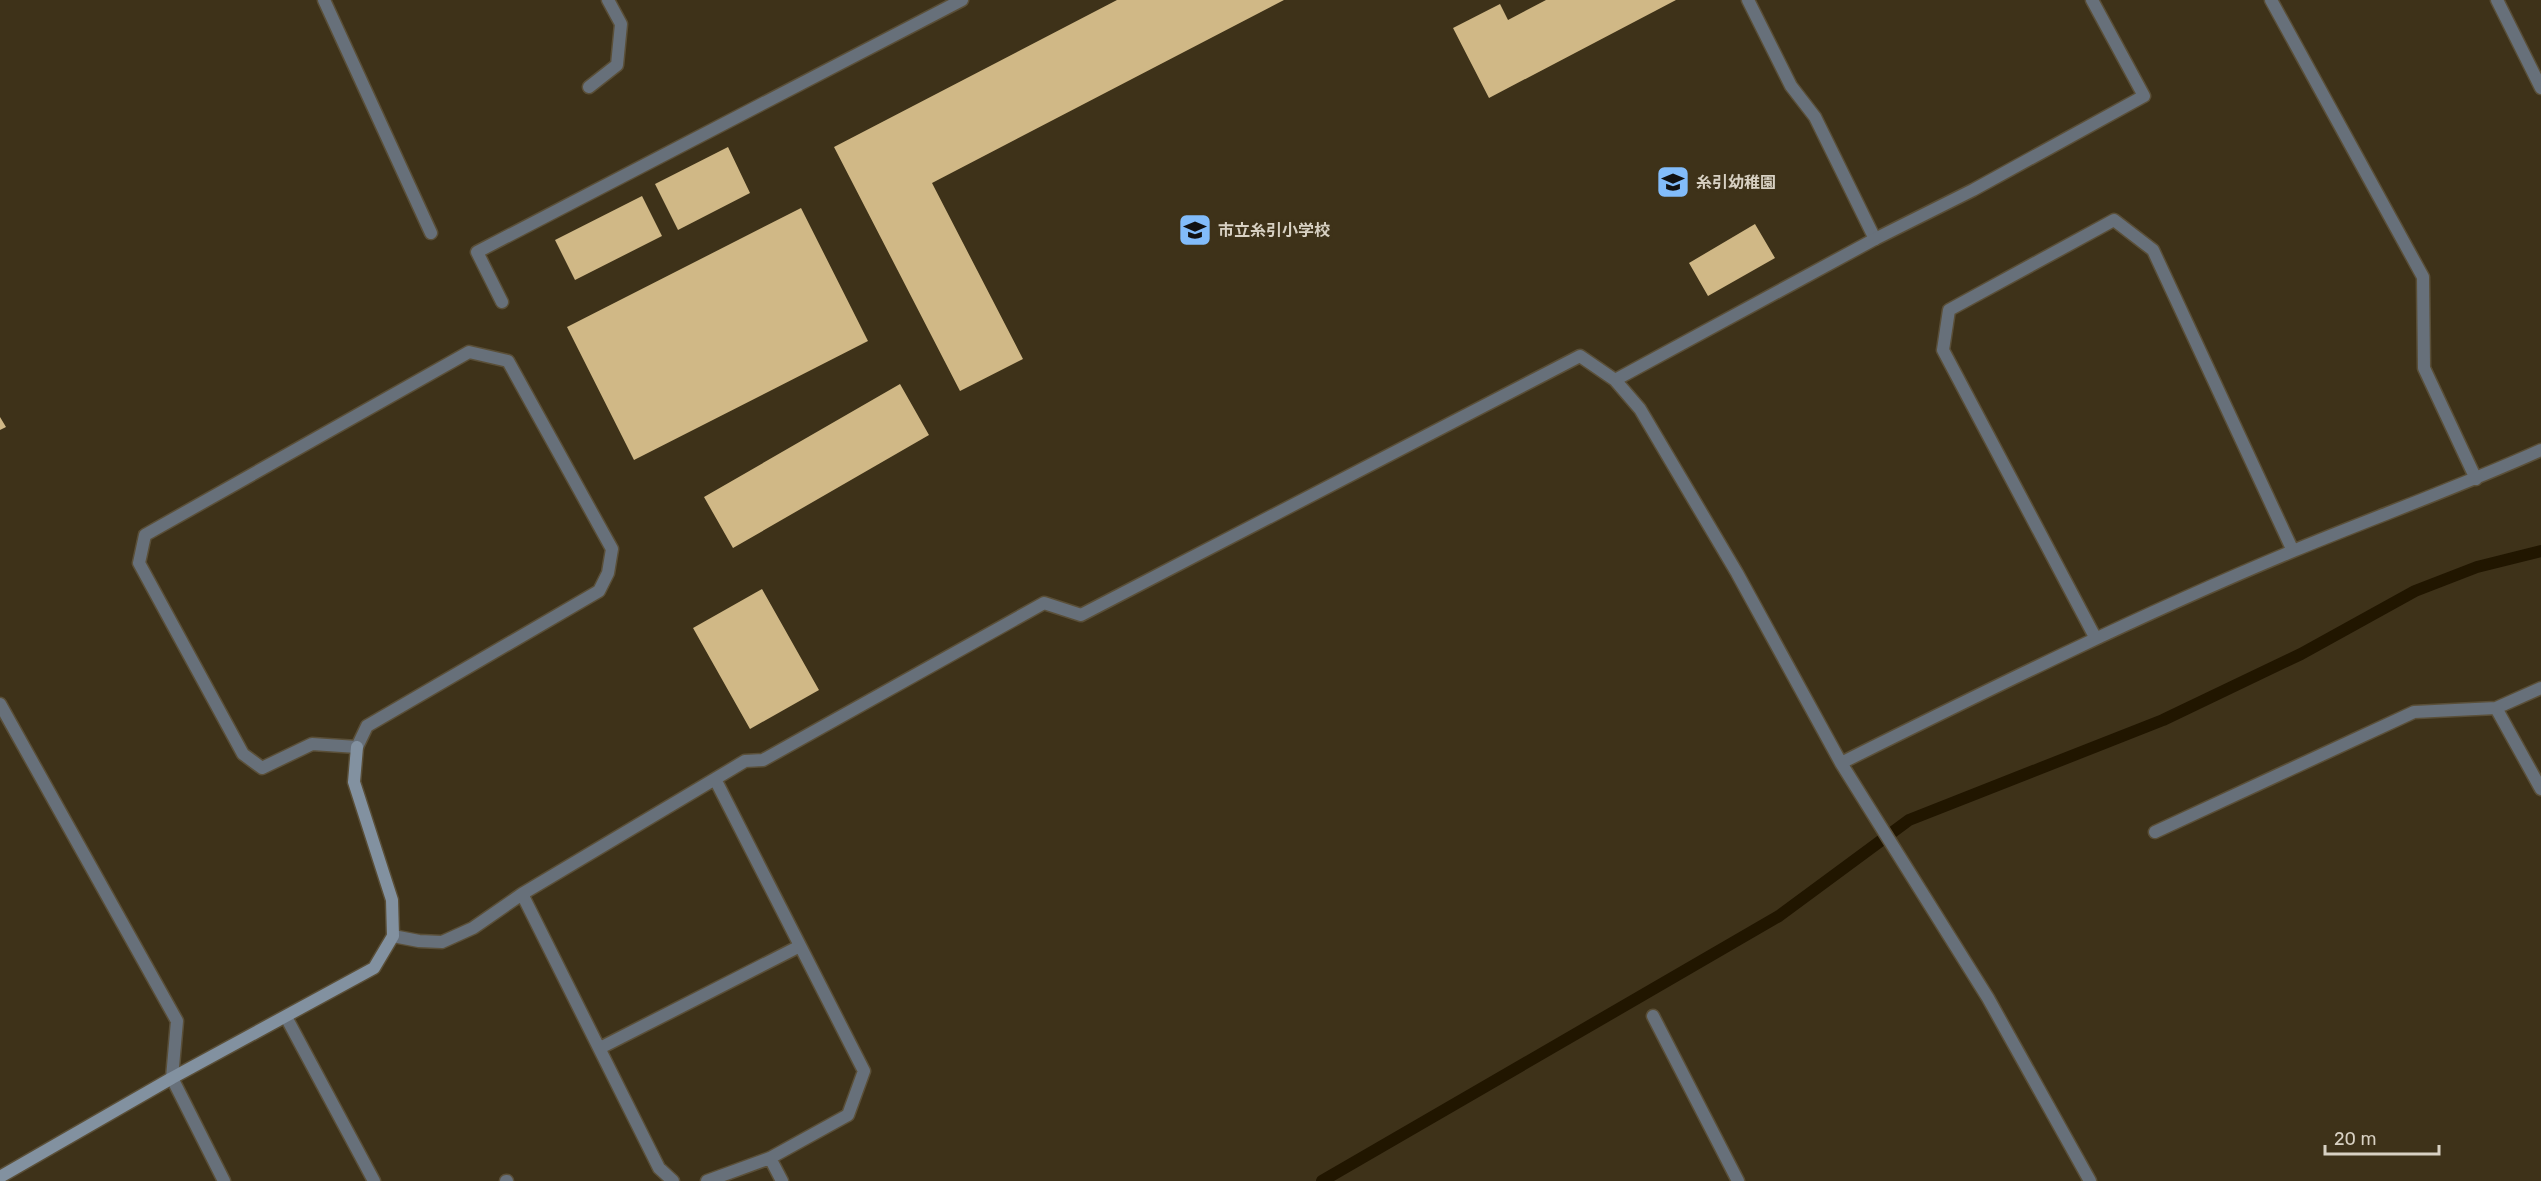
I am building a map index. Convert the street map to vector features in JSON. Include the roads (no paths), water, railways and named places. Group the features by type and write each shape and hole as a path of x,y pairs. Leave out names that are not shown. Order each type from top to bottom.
{"street":[{"path":"324,0 431,233"},
{"path":"589,87 617,65 621,24 608,0"},
{"path":"502,302 477,252 962,0"},
{"path":"1748,0 1791,86 1815,117 1875,239"},
{"path":"1615,380 1875,239 1973,190 2144,96 2092,0"},
{"path":"2271,0 2424,277 2424,368 2476,479"},
{"path":"2497,0 2541,88"},
{"path":"2095,637 1943,350 1949,310 2114,220 2152,250 2293,551"},
{"path":"0,1177 172,1078 374,968 393,936 392,900 354,782 357,747 367,726 599,591 608,573 612,549 508,361 469,352 144,535 139,563 243,754 262,768 312,744 357,747"},
{"path":"393,936 419,941 442,942 473,928 522,894 745,761 763,760 1044,603 1080,615 1580,356 1615,380 1640,409 1737,573 1841,763 1988,998 2090,1181"},
{"path":"1841,763 2095,637 2293,551 2476,479 2541,450"},
{"path":"2155,832 2414,712 2496,708 2541,688"},
{"path":"0,704 177,1022 172,1078 224,1181"},
{"path":"2496,708 2541,789"},
{"path":"707,1181 770,1158 848,1115 864,1071 715,779"},
{"path":"522,894 659,1168 673,1181"},
{"path":"600,1048 800,946"},
{"path":"1653,1016 1738,1181"},
{"path":"286,1017 374,1181"},
{"path":"770,1158 782,1181"}],"waterway":[{"path":"1322,1181 1779,916 1909,820 2163,720 2301,654 2415,591 2477,567 2541,551"}],"place":[{"name":"糸引幼稚園","path":"1673,182"},
{"name":"市立糸引小学校","path":"1195,230"}]}
